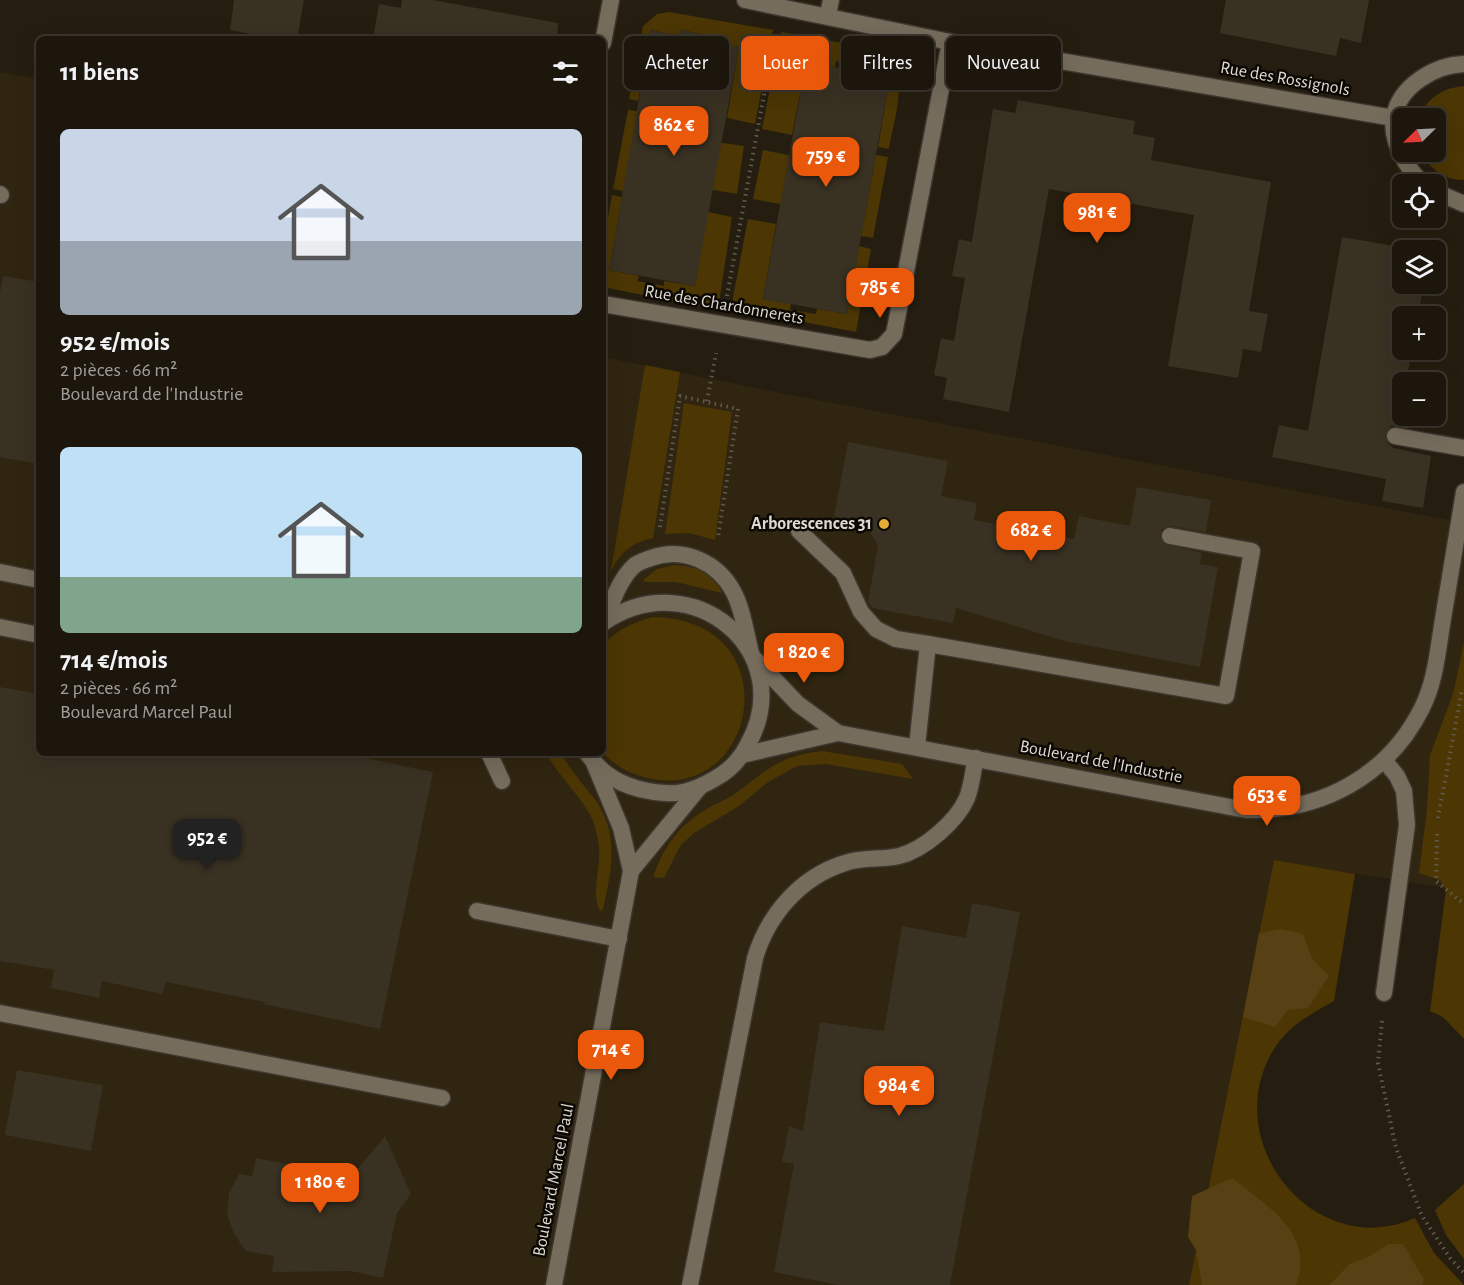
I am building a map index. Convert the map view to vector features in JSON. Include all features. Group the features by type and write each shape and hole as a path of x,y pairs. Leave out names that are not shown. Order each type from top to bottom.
{"street":[{"path":"604,36 611,0"},
{"name":"Rue des Rossignols","path":"745,0 780,8 830,8 946,41"},
{"name":"Rue des Rossignols","path":"1061,61 1392,118"},
{"name":"Rue des Chardonnerets","path":"606,305 870,350 882,347 891,340 946,62"},
{"path":"1399,108 1404,96 1417,82 1438,69 1464,64"},
{"path":"1446,196 1464,204"},
{"path":"1395,436 1464,448"},
{"name":"Boulevard de l'Industrie","path":"742,755 838,732 1246,810 1268,810 1312,803 1353,784 1384,760 1410,727 1431,685 1464,492"},
{"path":"799,531 843,573 861,612 876,629 896,639 1226,696 1252,551 1170,536"},
{"path":"591,758 616,781 642,792 671,794 699,788 723,774 742,755 755,733 760,708 760,682 735,593 721,573 706,562 688,556 657,556 636,564 622,581 606,617"},
{"path":"0,572 36,579"},
{"path":"606,621 629,607 658,601 687,603 714,614 736,633 752,657"},
{"path":"0,627 36,634"},
{"path":"917,746 928,644"},
{"name":"Boulevard de l'Industrie","path":"752,657 798,704 838,732"},
{"path":"490,756 502,781"},
{"name":"Boulevard Marcel Paul","path":"554,1285 631,871 621,828 591,758"},
{"path":"690,1285 752,970 762,934 780,906 825,873 844,863 900,856 930,839 957,813 967,799 976,758"},
{"path":"1384,760 1397,776 1404,791 1407,825 1384,993"},
{"name":"Boulevard Marcel Paul","path":"631,871 699,788"},
{"path":"477,911 619,939"},
{"path":"0,1013 442,1098"}],"path":[{"path":"707,400 780,8"},
{"path":"657,556 680,396 707,400 738,409 717,544 721,573"},
{"path":"1464,681 1438,812 1436,881 1464,904"},
{"path":"1384,993 1378,1063 1396,1148 1422,1216 1450,1258 1464,1273"}],"shaded area":[{"path":"669,12 773,30 772,36 741,36 741,90 762,90 755,124 727,118 739,47 729,45 729,36 711,36 681,30 679,36 651,30 650,36 641,36 643,26 657,14"},
{"path":"781,32 803,36 780,36"},
{"path":"829,41 841,43 841,62 836,61 835,67 829,66"},
{"path":"0,72 36,78 36,756 606,756 606,358 1464,523 1464,743 1446,890 1440,887 1274,861 1189,1285 0,1285"},
{"path":"1464,86 1464,180 1446,177 1446,174 1441,174 1428,162 1446,162 1446,108 1424,108 1436,95"},
{"path":"631,90 640,90 638,101 629,99"},
{"path":"770,90 801,90 792,135 762,129"},
{"path":"888,90 899,90 889,149 878,147"},
{"path":"628,110 648,113 633,193 613,189"},
{"path":"709,141 744,146 737,194 701,188"},
{"path":"763,150 799,157 790,206 753,199"},
{"path":"876,155 888,157 873,238 861,236"},
{"path":"612,195 622,197 609,270 639,276 637,281 664,286 664,281 695,286 708,212 732,217 718,310 606,288 606,229"},
{"path":"748,219 776,224 763,299 791,304 790,310 816,314 817,309 847,314 859,246 871,249 856,332 731,308"},
{"path":"645,365 680,372 653,538 639,542 628,549 611,571"},
{"path":"684,403 732,412 715,540 689,533 665,534"},
{"path":"675,565 703,572 714,580 722,593 676,582 645,582 643,580 657,569"},
{"path":"652,617 695,625 724,644 740,672 744,703 737,734 720,759 694,776 659,780 643,777 629,772 606,756 606,642 626,627"},
{"path":"1464,643 1464,1039 1443,1017 1430,1011 1446,890 1440,880 1419,873 1427,809 1430,755 1453,694"},
{"path":"822,751 902,764 913,779 826,764 797,766 768,782 739,806 694,833 680,846 664,878 653,877 667,847 679,831 695,816 733,795 773,766 807,753"},
{"path":"548,756 563,756 594,798 608,825 611,838 611,866 603,909 600,911 596,892 599,852 595,827 587,809"},
{"path":"1274,860 1355,874 1334,1001 1301,1021 1286,1034 1274,1049 1260,1085 1258,1121 1267,1155 1285,1185 1311,1209 1342,1224 1378,1227 1415,1218 1434,1253 1464,1285 1189,1285"},
{"path":"1282,929 1303,934 1312,958 1329,976 1308,1008 1288,1010 1275,1027 1243,1017 1259,933"},
{"path":"1232,1178 1273,1211 1294,1236 1299,1250 1300,1267 1296,1285 1202,1285 1196,1250 1188,1237 1192,1196"},
{"path":"1464,1184 1464,1259 1446,1235 1435,1210"},
{"path":"1388,1244 1403,1244 1424,1280 1422,1285 1329,1285 1350,1264 1370,1256"}],"building":[{"path":"234,0 304,0 298,36 262,36 230,30"},
{"path":"402,0 433,0 558,23 557,36 374,36 379,4 401,8"},
{"path":"1226,0 1369,0 1361,43 1340,38 1336,56 1220,33"},
{"path":"651,30 679,36 650,36"},
{"path":"680,30 711,36 679,36"},
{"path":"729,45 739,47 695,286 609,270 640,90 729,90"},
{"path":"829,66 841,68 841,90 888,90 847,314 763,299 801,90 829,90"},
{"path":"1018,100 1135,121 1133,134 1155,138 1151,160 1271,182 1249,311 1268,314 1261,352 1243,349 1238,378 1168,366 1194,215 1049,189 1009,412 943,399 947,378 934,375 941,338 954,341 965,278 952,276 959,239 972,242 993,109 1015,113"},
{"path":"1342,237 1392,246 1392,294 1422,294 1420,306 1392,306 1392,360 1410,360 1408,372 1392,372 1392,426 1385,435 1388,444 1394,448 1431,456 1423,508 1382,501 1386,479 1272,457 1279,425 1308,431"},
{"path":"3,276 36,282 36,463 0,457 0,293"},
{"path":"848,442 948,461 941,496 977,503 974,520 1074,539 1079,516 1130,526 1137,487 1211,500 1206,532 1171,526 1162,529 1160,535 1164,544 1202,553 1200,564 1218,567 1200,667 1065,641 956,608 953,623 872,608 868,602 878,545 864,522 834,517"},
{"path":"0,687 36,693 36,756 355,756 433,772 380,1029 166,982 162,994 102,981 99,998 51,988 54,970 0,961"},
{"path":"972,903 1020,912 950,1285 838,1285 774,1272 794,1164 782,1162 789,1126 803,1131 820,1022 884,1031 902,926 966,938"},
{"path":"17,1070 103,1085 91,1151 5,1135"},
{"path":"385,1136 411,1194 397,1213 383,1278 351,1271 272,1272 274,1256 246,1251 234,1234 227,1214 229,1193 239,1174 252,1176 256,1158 351,1177"}],"place":[{"name":"Arborescences 31","path":"884,524"}]}
